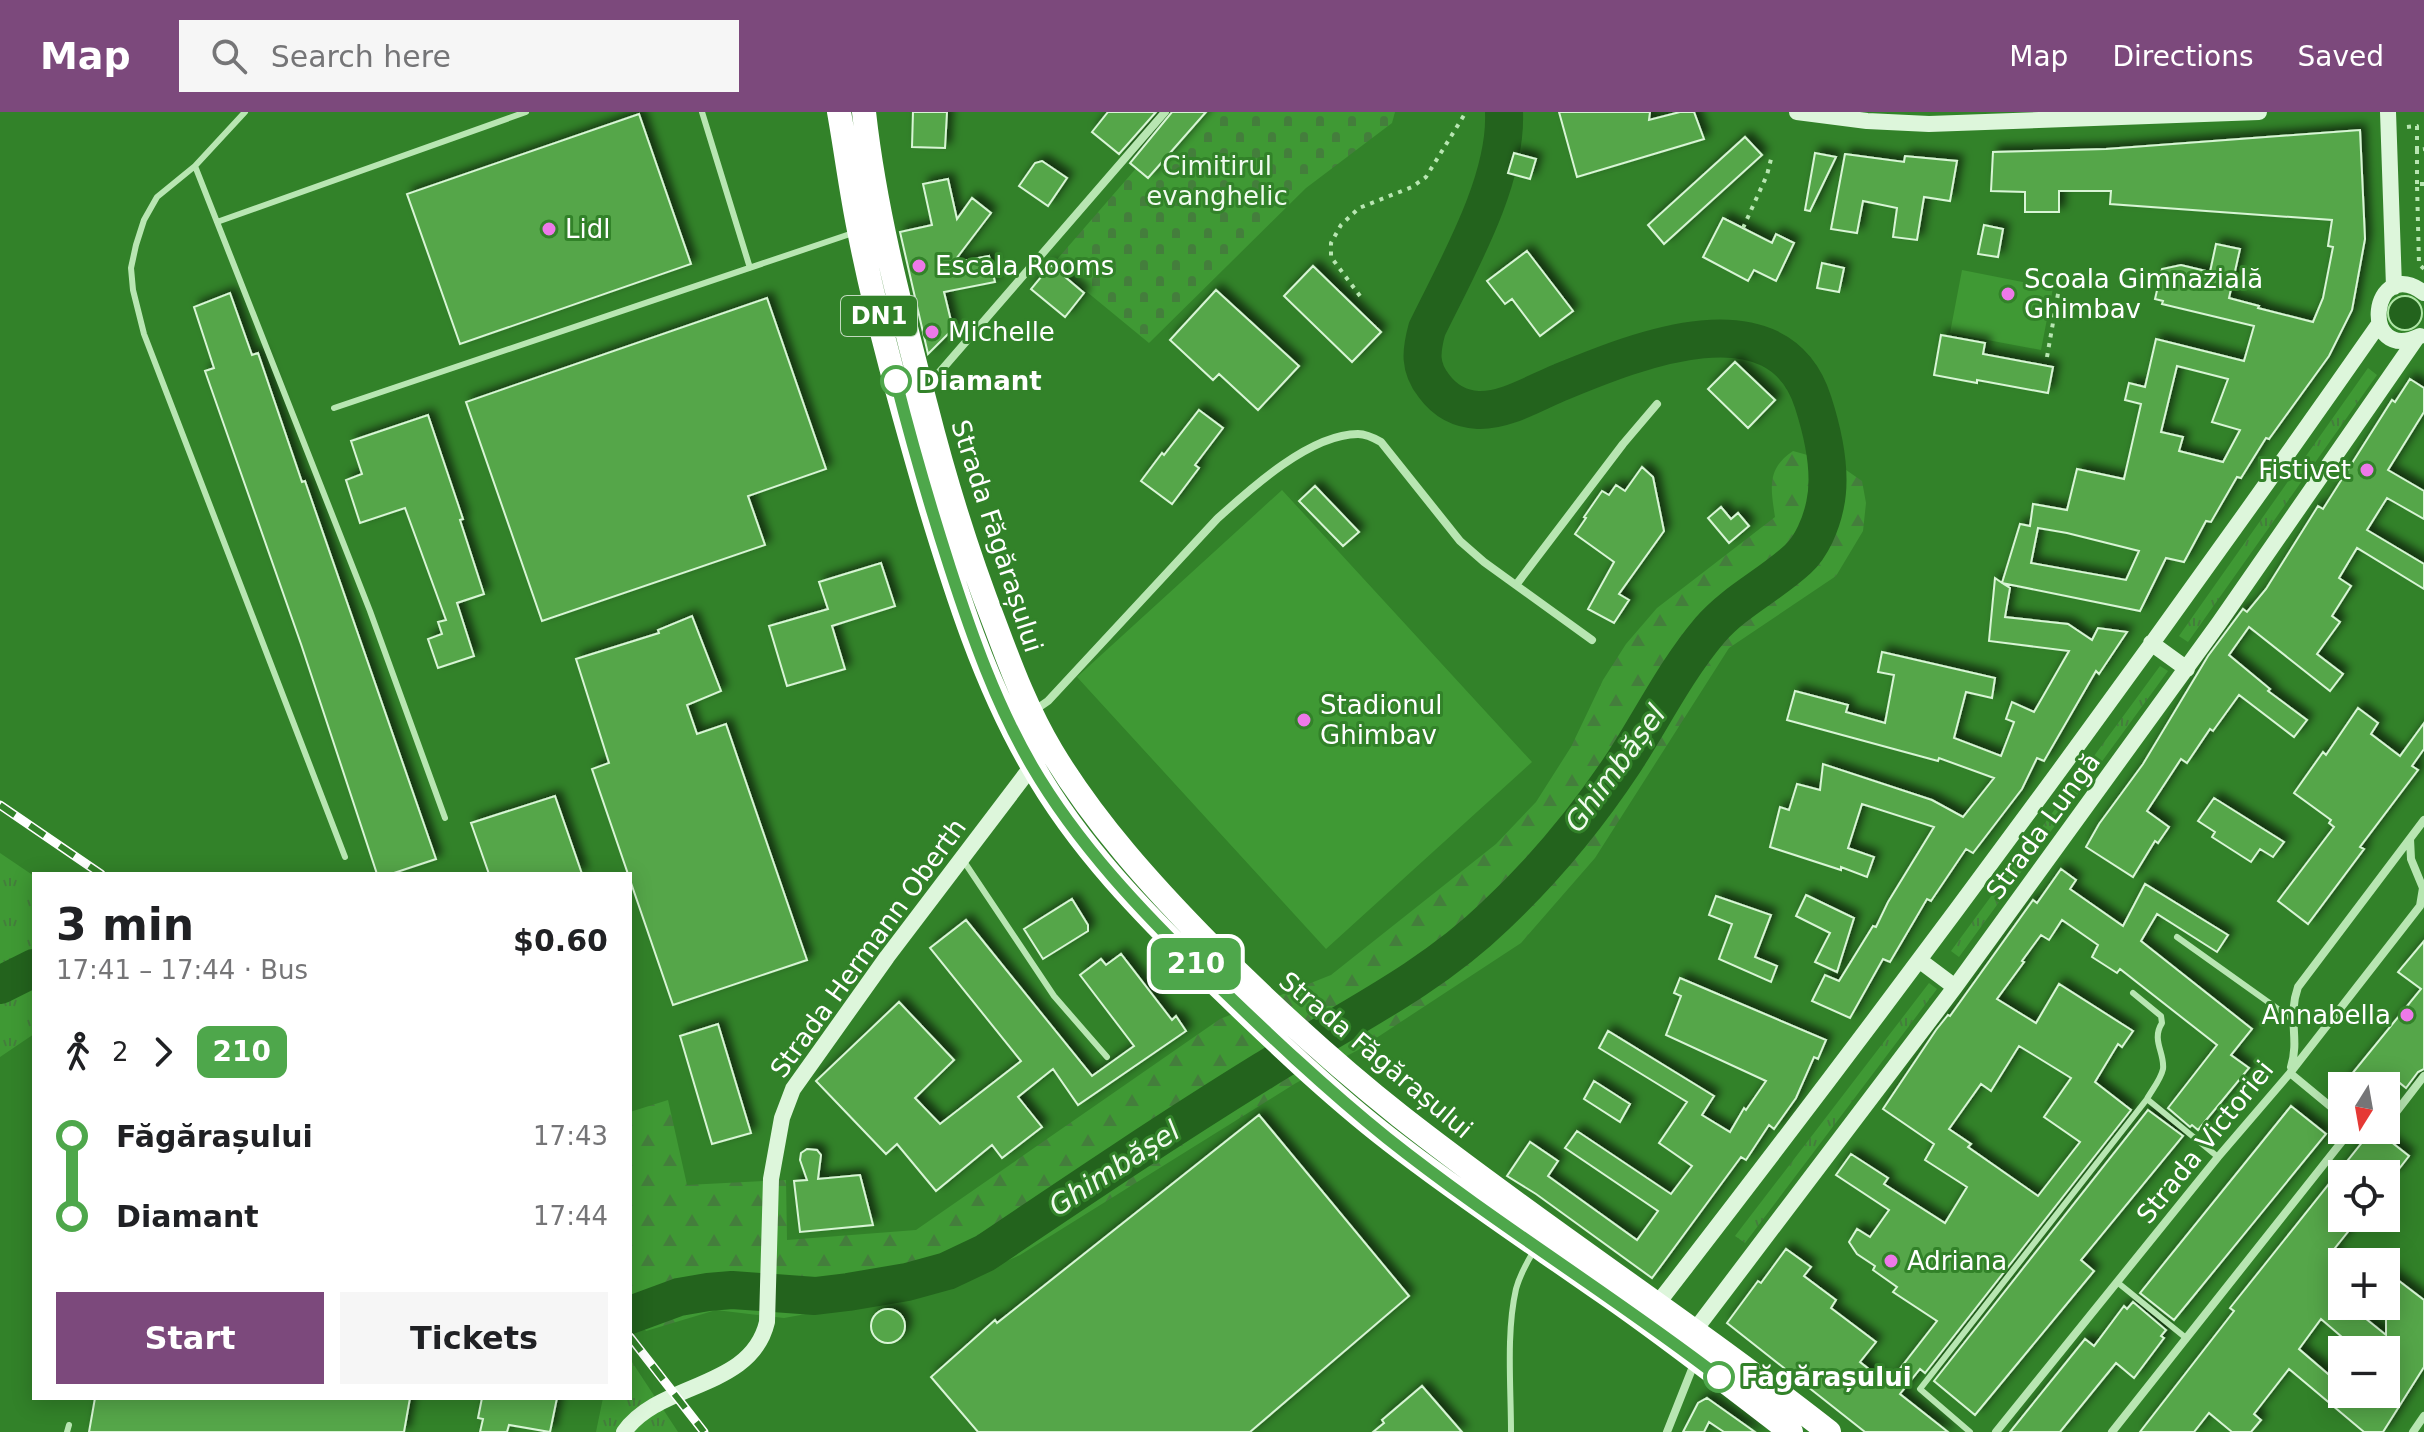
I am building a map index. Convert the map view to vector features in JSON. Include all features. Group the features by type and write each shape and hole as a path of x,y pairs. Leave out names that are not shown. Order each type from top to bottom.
{"highway":[{"name":"Strada Făgărașului","path":"839,112 859,231 911,439 958,594 996,694 1032,766 1085,843 1128,895 1350,1091 1409,1154 1791,1432"},
{"name":"Strada Făgărașului","path":"864,112 882,225 922,393 981,588 1018,686 1051,750 1103,827 1240,991"},
{"name":"Strada Făgărașului","path":"1350,1091 1480,1177 1658,1303 1829,1432"}],"street":[{"path":"922,393 1165,112"},
{"path":"1797,112 1867,121 1929,124 2259,112"},
{"path":"2388,120 2394,287 2412,286 2424,293"},
{"name":"Strada Lungă","path":"1658,1303 1919,960 2151,643 2379,324 2378,306 2394,287"},
{"path":"2379,324 2398,340 2420,336"},
{"name":"Strada Lungă","path":"1695,1330 1955,987 2187,669 2420,336"},
{"path":"1516,585 1657,404"},
{"path":"1031,713 1048,701 1217,519 1246,492 1315,445 1358,434 1381,442 1460,541 1592,640"},
{"path":"2151,643 2187,669"},
{"name":"Strada Hermann Oberth","path":"624,1432 645,1413 735,1367 748,1358 763,1336 767,1322 771,1179 782,1118 793,1089 961,857 1032,766"},
{"name":"Strada Victoriei","path":"1996,1432 2218,1157 2290,1073 2295,1055 2292,1004 2298,987 2424,820"},
{"path":"2328,1104 2290,1073 2420,906 2424,888 2411,859 2410,839"},
{"path":"1919,960 1955,987"},
{"path":"2400,1107 2424,1076"},
{"path":"2112,1432 2340,1144"},
{"path":"1667,1432 1696,1360"},
{"path":"2413,1432 2424,1416"}],"lane":[{"path":"245,112 195,166 157,197 144,220 136,245 131,268 133,290 144,334 345,857"},
{"path":"217,222 526,112"},
{"path":"702,112 750,268"},
{"path":"195,166 370,611 445,818"},
{"path":"334,408 859,231"},
{"path":"961,857 1054,996 1107,1057"},
{"path":"2177,937 2292,1019"},
{"path":"1970,1432 1920,1389 2147,1099 2163,1069 2158,1041 2162,1023 2161,1016 2133,993"},
{"path":"2147,1099 2218,1157"},
{"path":"1511,1432 1512,1315 1523,1268 1537,1246"},
{"path":"2117,1282 2186,1338"}],"path":[{"path":"1360,296 1331,257 1331,243 1341,225 1359,208 1412,187 1426,177 1466,112"},
{"path":"2388,120 2417,126 2421,223 2419,264 2424,269"},
{"path":"2417,150 2424,149"},
{"path":"1743,228 1771,159"},
{"path":"2417,184 2424,184"},
{"path":"2419,264 2424,256"},
{"path":"2047,357 2062,271"}],"green space":[{"name":"Cimitirul evanghelic","path":"1185,112 1395,112 1392,123 1306,188 1149,343 1053,264"},
{"path":"1962,270 2053,288 2041,350 1950,333"},
{"path":"2368,368 2377,375 2188,642 2179,636"},
{"path":"1793,451 1836,463 1862,481 1866,503 1863,531 1836,576 1729,648 1595,858 1521,943 1358,1050 1296,1083 1020,1255 943,1289 784,1318 716,1310 646,1331 632,1314 632,1111 668,1100 687,1185 786,1180 787,1240 916,1230 1220,1019 1331,975 1496,844 1536,802 1571,747 1603,680 1626,644 1657,608 1775,517 1772,480 1784,458"},
{"name":"Stadionul Ghimbav","path":"1282,490 1532,762 1326,949 1077,677"},
{"path":"2160,666 2168,671 1959,957 1951,951"},
{"path":"0,853 32,875 32,1035 0,1057"},
{"path":"1929,983 1937,989 1745,1243 1735,1236"},
{"path":"632,1362 678,1432 596,1432 603,1400 632,1400"}],"shaded area":[{"path":"2405,296 2417,301 2422,313 2417,325 2405,330 2393,325 2388,313 2393,301"}],"building":[{"path":"913,112 947,112 945,148 912,147"},
{"path":"1108,112 1156,112 1119,154 1092,132"},
{"path":"1172,112 1206,112 1148,178 1130,163"},
{"path":"1559,112 1650,112 1649,120 1680,112 1694,112 1704,139 1577,177"},
{"name":"Lidl","path":"639,114 691,264 460,344 407,194"},
{"path":"2360,130 2365,239 2352,310 2329,356 2269,439 2266,438 2241,478 2237,477 2211,522 2206,521 2184,562 2166,558 2140,611 2002,583 2020,524 2030,526 2033,504 2067,510 2077,469 2124,479 2141,404 2125,400 2129,383 2145,387 2156,339 2244,361 2254,326 2162,304 2163,301 2155,299 2162,269 2181,265 2210,272 2216,244 2240,249 2229,298 2313,322 2323,298 2333,247 2328,246 2332,220 2110,204 2111,191 2059,191 2059,212 2025,212 2025,192 1991,191 1993,152 2106,149","holes":["2177,366 2228,379 2212,422 2240,430 2223,462 2179,451 2183,437 2161,432","2038,528 2067,533 2139,551 2126,580 2031,563"]},
{"path":"1745,137 1762,155 1664,244 1648,225"},
{"path":"1514,153 1536,159 1530,179 1508,173"},
{"path":"1815,153 1836,157 1810,211 1805,210"},
{"path":"1845,154 1904,162 1905,156 1957,161 1950,201 1924,197 1917,240 1893,237 1897,208 1863,201 1857,233 1831,229"},
{"path":"1042,161 1067,178 1048,206 1019,186 1035,163"},
{"path":"948,179 957,219 972,198 991,213 953,263 989,256 995,282 944,292 953,329 928,354 900,232 932,225 923,184"},
{"path":"1723,218 1772,243 1776,234 1794,243 1776,281 1754,270 1748,281 1703,257"},
{"path":"1984,225 2003,229 1998,257 1978,254"},
{"path":"1527,251 1573,311 1540,336 1512,299 1505,304 1487,281"},
{"path":"1822,263 1844,268 1839,292 1817,288"},
{"path":"1051,265 1084,293 1065,317 1031,289"},
{"path":"1313,266 1381,332 1352,362 1284,296"},
{"path":"1216,290 1299,366 1258,410 1219,374 1213,380 1170,340"},
{"path":"230,293 252,355 258,353 436,859 397,872 376,872 301,644 205,371 214,368 194,307"},
{"path":"767,298 826,469 748,496 765,545 542,621 466,402"},
{"path":"1941,335 1985,343 1983,354 2053,367 2048,393 1934,375"},
{"path":"1735,362 1775,400 1748,428 1708,389"},
{"path":"2410,379 2424,388 2424,412 2388,470 2424,491 2424,519 2387,498 2367,530 2424,564 2424,589 2357,548 2339,578 2351,586 2332,616 2340,622 2317,654 2343,674 2330,691 2249,627 2229,655 2270,689 2268,691 2307,720 2294,737 2239,695 2187,763 2181,759 2147,811 2169,827 2158,843 2155,841 2133,877 2086,847 2143,764 2208,656 2243,609 2247,612 2266,589 2318,506 2323,509 2392,400 2395,402"},
{"path":"1199,410 1223,428 1195,465 1199,468 1172,504 1141,481"},
{"path":"428,415 484,594 457,603 474,656 438,668 428,639 442,634 438,622 446,620 405,508 360,523 346,480 362,474 351,441"},
{"path":"1642,467 1653,477 1664,531 1619,594 1629,600 1614,623 1588,609 1614,562 1575,534 1602,491 1609,495 1616,485 1625,491"},
{"path":"1315,486 1359,532 1343,546 1299,501"},
{"path":"1721,507 1731,519 1738,513 1749,526 1729,543 1708,518"},
{"path":"881,563 895,606 832,626 845,669 787,686 769,626 828,609 819,582"},
{"path":"1995,578 2010,588 2005,617 2068,624 2092,640 2098,628 2127,632 2099,674 2096,671 2044,761 2037,758 2022,789 1973,853 1966,849 1931,901 1927,899 1890,962 1883,959 1850,1018 1812,1001 1825,975 1839,981 1873,926 1876,927 1934,827 1862,804 1848,848 1874,857 1867,877 1770,847 1780,807 1789,810 1797,784 1820,790 1823,764 1932,800 1963,817 1994,778 1939,758 1938,761 1787,720 1795,691 1848,705 1846,712 1885,723 1894,675 1878,672 1882,652 1995,678 1992,698 1966,692 1954,738 2001,756 2014,722 2006,719 2012,702 2034,712 2069,651 1989,641"},
{"path":"692,616 721,691 687,705 697,734 726,724 807,960 673,1005 632,886 632,872 627,872 592,769 609,763 576,659 659,633 658,630"},
{"path":"2358,708 2378,723 2371,734 2400,756 2424,723 2424,749 2412,766 2418,770 2360,847 2364,849 2308,924 2278,901 2334,827 2329,823 2331,820 2294,793 2323,752 2326,755"},
{"path":"555,796 581,872 488,872 471,823"},
{"path":"2214,798 2284,842 2273,857 2260,849 2251,862 2212,837 2215,832 2198,821"},
{"path":"2061,869 2076,880 2070,889 2123,926 2145,884 2228,935 2217,952 2157,914 2141,941 2252,1029 2231,1055 2249,1068 2198,1130 2192,1125 2190,1127 2168,1108 2217,1045 2120,969 2117,973 2092,957 2098,945 2062,920 2049,940 2041,935 1997,999 2036,1023 2059,984 2133,1031 2122,1047 2118,1044 2095,1082 2131,1110 1925,1373 1920,1369 1900,1394 1948,1432 1865,1432 1727,1323 1786,1249 1811,1267 1804,1276 1836,1300 1831,1308 1876,1342 1860,1362 1888,1384 1937,1321 1893,1292 1897,1287 1857,1254 1849,1242 1857,1229 1870,1237 1889,1210 1836,1175 1851,1154 1888,1178 1884,1184 1945,1223 1967,1187 1925,1160 1934,1144 1883,1109 1936,1030 1950,1016 2033,900 2037,903","holes":["2019,1046 2071,1078 2044,1117 2080,1142 2038,1196 1968,1147 1971,1144 1949,1129 1981,1084 1991,1091"]},
{"path":"1806,895 1854,918 1837,972 1815,962 1830,933 1796,916"},
{"path":"1716,896 1771,915 1755,957 1777,966 1771,982 1719,959 1732,924 1709,915"},
{"path":"1072,899 1088,925 1088,931 1043,959 1024,929"},
{"path":"966,920 1092,1076 1134,1046 1080,975 1101,959 1106,965 1121,954 1172,1020 1176,1016 1186,1031 1078,1105 1053,1069 1018,1097 1042,1127 1002,1158 992,1145 936,1191 897,1144 886,1154 816,1081 899,1002 954,1060 915,1098 940,1124 1021,1061 930,948"},
{"path":"2424,941 2424,1069 2406,1088 2400,1083 2400,1072 2353,1072 2421,989 2398,972"},
{"path":"1680,978 1826,1040 1818,1059 1814,1057 1796,1098 1774,1129 1769,1125 1746,1160 1741,1157 1652,1278 1507,1176 1530,1142 1558,1161 1548,1176 1637,1240 1658,1211 1565,1148 1577,1131 1671,1194 1692,1166 1659,1143 1687,1102 1599,1048 1608,1031 1714,1096 1702,1115 1730,1132 1744,1108 1746,1110 1766,1081 1666,1035 1681,996 1674,993"},
{"path":"718,1024 751,1133 712,1144 680,1036"},
{"path":"1594,1081 1630,1104 1620,1122 1584,1099"},
{"path":"2291,1106 2326,1134 2174,1320 2140,1293"},
{"path":"2148,1110 2183,1136 2081,1260 2094,1271 1975,1415 1934,1381"},
{"path":"1259,1115 1409,1296 1250,1432 978,1432 931,1377 995,1320 997,1323"},
{"path":"2361,1144 2394,1144 2409,1156 2400,1168 2400,1160 2348,1160"},
{"path":"807,1149 817,1150 821,1155 818,1179 860,1175 873,1225 800,1232 794,1181 807,1180 800,1160 801,1153"},
{"path":"2328,1185 2328,1232 2348,1232 2335,1248 2328,1248 2328,1320 2367,1320 2386,1335 2386,1320 2400,1320 2400,1282 2424,1300 2424,1367 2400,1405 2400,1336 2341,1336 2321,1319 2299,1349 2328,1374 2328,1402 2289,1369 2254,1414 2261,1420 2251,1432 2232,1432 2209,1413 2194,1432 2140,1432 2234,1311 2230,1308"},
{"path":"2133,1302 2166,1330 2161,1336 2164,1338 2134,1378 2116,1363 2060,1432 2010,1432 2085,1339 2094,1346 2124,1306 2127,1309"},
{"path":"888,1309 900,1314 905,1326 900,1338 888,1343 876,1338 871,1326 876,1314"},
{"path":"1422,1386 1462,1432 1373,1432 1384,1423 1382,1420"},
{"path":"1707,1398 1755,1432 1724,1432 1709,1422 1704,1432 1683,1432 1698,1403"},
{"path":"95,1400 410,1400 404,1432 89,1432"},
{"path":"482,1400 557,1400 550,1432 509,1425 507,1432 480,1432 483,1419 478,1418"},
{"path":"2335,1408 2398,1408 2383,1432 2364,1432"}],"waterway":[{"name":"Ghimbășel","path":"632,1314 679,1297 708,1292 732,1290 815,1296 907,1282 947,1271 985,1253 1193,1115 1413,981 1469,939 1548,862 1610,783 1675,678 1710,630 1730,610 1787,568 1808,548 1821,520 1827,493 1823,440 1813,402 1795,368 1769,348 1737,339 1701,340 1664,346 1626,357 1510,404 1489,409 1459,406 1434,386 1423,359 1427,329 1489,195 1503,139 1504,112"},
{"name":"Ghimbășel","path":"0,985 32,969"}],"railway":[{"path":"0,805 98,872"},
{"path":"632,1340 704,1432"}],"bus line":[{"name":"210","path":"896,381 937,529 996,694 1032,766 1085,843 1128,895 1177,946 1281,1045 1387,1138 1719,1377"}],"place":[{"name":"Lidl","path":"549,229"},
{"name":"Escala Rooms","path":"919,266"},
{"name":"Scoala Gimnazială Ghimbav","path":"2008,294"},
{"name":"Michelle","path":"932,332"},
{"name":"Diamant","path":"896,381"},
{"name":"Fistivet","path":"2367,470"},
{"name":"Stadionul Ghimbav","path":"1304,720"},
{"name":"Annabella","path":"2407,1015"},
{"name":"Adriana","path":"1891,1261"},
{"name":"Făgărașului","path":"1719,1377"}]}
